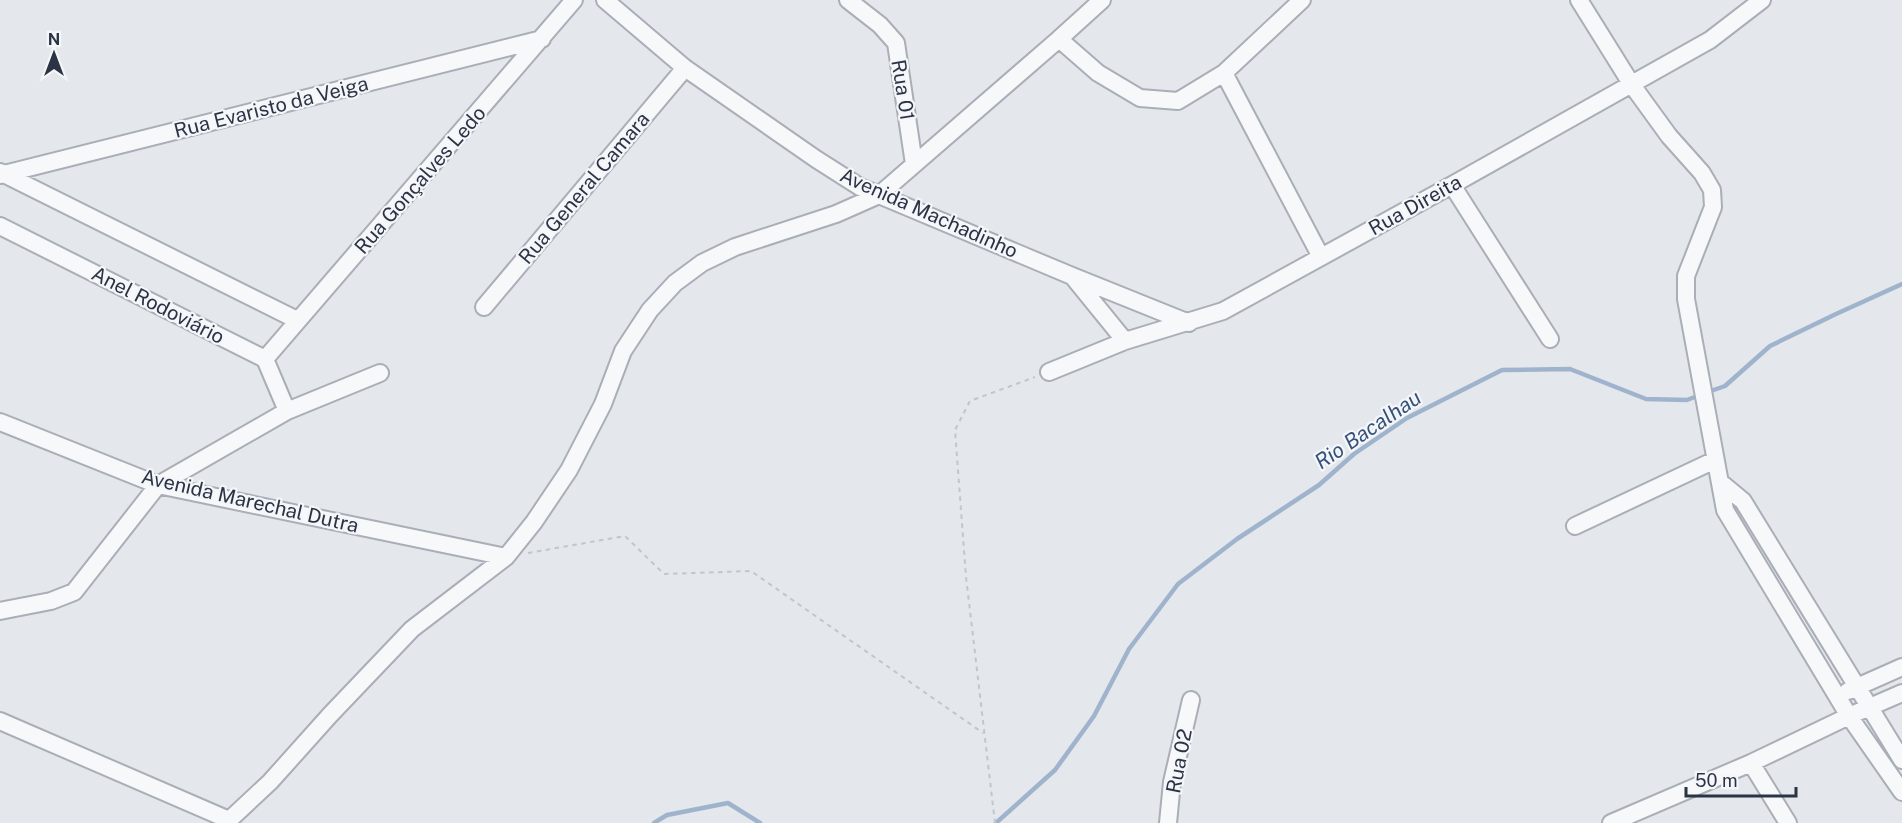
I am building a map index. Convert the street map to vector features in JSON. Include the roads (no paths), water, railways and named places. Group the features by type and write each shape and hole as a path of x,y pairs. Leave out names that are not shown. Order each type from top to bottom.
{"street":[{"name":"Rua Gonçalves Ledo","path":"265,358 574,0"},
{"name":"Avenida Machadinho","path":"605,0 685,68 816,159 861,187 1189,323"},
{"name":"Rua 01","path":"848,0 880,25 896,44 914,164"},
{"path":"0,721 228,822 270,782 412,629 506,557 534,522 569,470 603,404 623,351 650,310 675,284 702,264 735,247 836,214 879,195 1102,0"},
{"path":"1059,39 1098,73 1140,98 1178,101 1224,73 1302,0"},
{"path":"1579,0 1632,85 1669,136 1702,173 1712,190 1713,207 1686,276 1686,299 1725,510 1849,716 1902,792"},
{"name":"Rua Direita","path":"1049,372 1125,341 1223,311 1452,186 1710,40 1762,0"},
{"name":"Rua Evaristo da Veiga","path":"1,174 542,39"},
{"name":"Rua General Camara","path":"484,307 685,68"},
{"path":"1224,73 1321,257"},
{"path":"1,174 297,320"},
{"path":"1452,186 1550,339"},
{"name":"Anel Rodoviário","path":"0,226 265,358"},
{"path":"1072,276 1125,341"},
{"path":"265,358 287,411"},
{"path":"0,611 51,601 74,592 158,485 287,411 380,374"},
{"name":"Avenida Marechal Dutra","path":"0,422 158,485 506,557"},
{"path":"1575,526 1715,460"},
{"path":"1720,482 1743,501 1902,760"},
{"path":"1838,696 1902,667"},
{"path":"1611,823 1750,763 1902,693"},
{"name":"Rua 02","path":"1168,823 1172,782 1191,700"},
{"path":"1750,763 1788,823"}],"waterway":[{"name":"Rio Bacalhau","path":"1708,392 1725,386 1770,346 1902,284"},
{"name":"Rio Bacalhau","path":"996,823 1055,770 1094,716 1129,649 1178,584 1237,539 1319,485 1354,454 1407,418 1502,370 1570,369 1646,399 1687,400 1700,395"},
{"name":"Rio Bacalhau","path":"654,823 667,815 728,803 760,823"}]}
